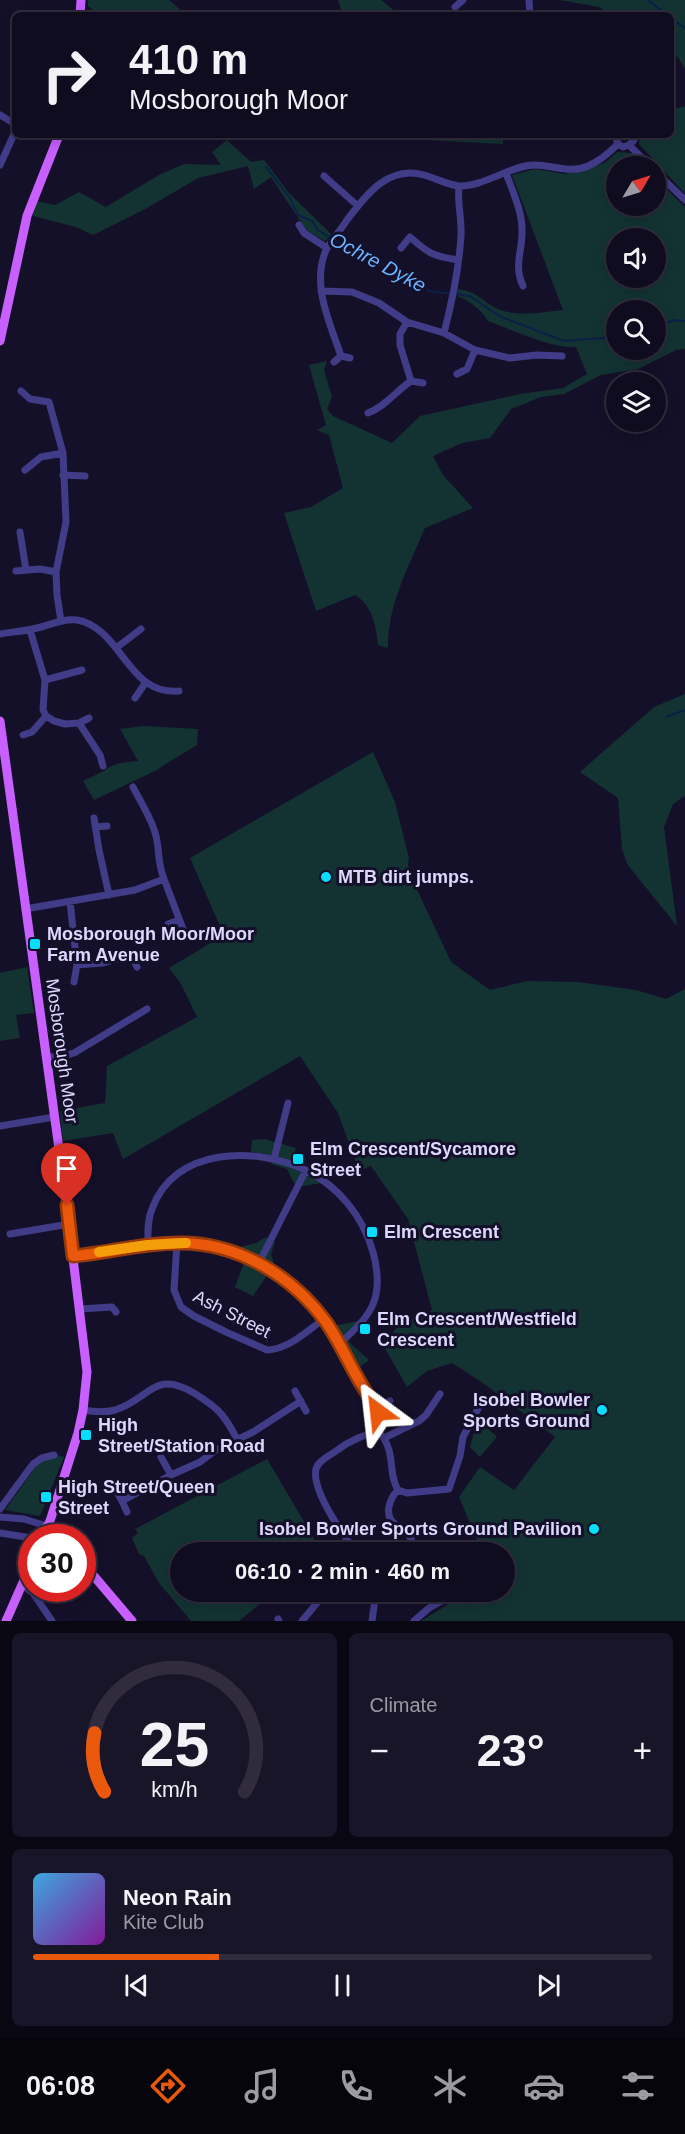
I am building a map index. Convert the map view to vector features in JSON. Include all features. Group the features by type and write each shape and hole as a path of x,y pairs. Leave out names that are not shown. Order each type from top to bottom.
{"main road":[{"path":"0,340 27,216 58,138"},
{"name":"Mosborough Moor","path":"0,721 87,1372 83,1410 71,1455 48,1524"},
{"path":"96,1579 132,1621"},
{"path":"6,1621 18,1594"}],"street":[{"path":"455,7 463,0"},
{"path":"0,165 12,138"},
{"path":"616,138 618,144 623,147 629,146 634,138"},
{"path":"341,356 321,291 322,264 328,246 358,206 379,183 401,174 421,174 459,186 534,165 574,170 601,159 618,144"},
{"path":"629,146 640,156"},
{"path":"506,173 522,222 517,274 523,286"},
{"path":"324,176 358,206"},
{"path":"666,182 685,200"},
{"path":"444,333 454,288 462,222 457,202 459,186"},
{"path":"299,225 304,233 328,246"},
{"path":"401,248 410,237 428,253 458,260"},
{"path":"321,291 352,292 379,303 407,322 444,333 475,350 510,358 562,356"},
{"path":"407,322 400,334 399,345 411,381"},
{"path":"457,374 467,369 475,350"},
{"path":"341,356 350,358"},
{"path":"334,362 341,356"},
{"path":"368,413 383,405 411,381 423,382"},
{"path":"21,391 30,399 49,402 63,453 66,522 56,572 61,621"},
{"path":"25,470 41,457 63,453"},
{"path":"63,475 85,476"},
{"path":"20,532 26,570"},
{"path":"16,572 26,570 56,572"},
{"path":"0,634 30,630 61,621 77,620 88,623 100,630 136,675 166,690 179,691"},
{"path":"116,648 141,629"},
{"path":"30,630 45,680 43,710 46,716 64,724 79,723 89,718"},
{"path":"45,680 82,670"},
{"path":"135,698 146,682"},
{"path":"23,735 32,732 46,716"},
{"path":"79,723 100,755 102,765"},
{"path":"133,787 154,828 158,863 186,937"},
{"path":"94,818 109,894"},
{"path":"96,827 107,825"},
{"path":"25,909 135,890 164,879"},
{"path":"70,903 77,965 74,982"},
{"path":"168,924 179,920"},
{"path":"77,965 103,963 131,955 137,967"},
{"path":"46,1057 74,1053 147,1009"},
{"path":"274,1159 288,1103"},
{"path":"0,1126 54,1117"},
{"path":"148,1245 150,1217 156,1199 167,1183 181,1171 198,1162 239,1155 274,1159 306,1170 333,1188 352,1208 368,1237 375,1259 378,1275 372,1309 363,1323 340,1343"},
{"path":"260,1263 306,1170"},
{"path":"10,1234 69,1224"},
{"path":"73,1256 177,1243 216,1247 260,1263 293,1287 324,1319 340,1343 378,1411 381,1435 388,1446 393,1464 394,1484 398,1490 407,1493 449,1489 460,1456 463,1437 479,1407"},
{"name":"Ash Street","path":"177,1243 174,1290 181,1307 194,1316 267,1350 281,1348 291,1343 324,1319"},
{"path":"80,1309 112,1307 116,1312"},
{"path":"83,1410 98,1412 118,1409 159,1385 176,1384 223,1413 237,1439"},
{"path":"295,1391 306,1411"},
{"path":"350,1542 328,1511 317,1481 316,1468 320,1462 346,1443 381,1435 419,1421 440,1394"},
{"path":"122,1501 200,1462 216,1450 253,1432 301,1401"},
{"path":"378,1411 390,1401"},
{"path":"0,1509 33,1464 42,1458 54,1455"},
{"path":"161,1457 171,1475"},
{"path":"398,1490 390,1502 388,1512 392,1520 406,1531 412,1542"},
{"path":"117,1492 126,1512"},
{"path":"0,1517 24,1519 40,1524"},
{"path":"0,1533 18,1536"},
{"path":"39,1602 52,1621"},
{"path":"302,1621 317,1602"},
{"path":"372,1621 375,1602"},
{"path":"414,1621 437,1602"},
{"path":"315,1606 324,1610"}],"green space":[{"path":"88,0 169,0 183,12 95,12 88,6"},
{"path":"338,0 381,0 396,12 342,12"},
{"path":"560,0 685,0 685,69 674,51 674,12 607,12 599,7"},
{"path":"685,106 685,194 666,173 666,156 650,156 639,144 640,138 674,138 674,109"},
{"path":"403,138 503,138 503,144"},
{"path":"227,140 251,162 264,160 289,193 332,235 325,241 307,231 271,177 254,189 248,166 198,178 147,208 93,235 76,227 33,216 36,201 55,205 79,192 106,207 159,175 184,164 221,165 212,152"},
{"path":"617,152 632,153 635,156 613,156"},
{"path":"606,162 606,216 666,216 666,189 685,207 685,349 666,355 666,300 606,300 606,360 656,360 638,369 606,372 606,374 564,394 541,397 511,409 490,438 462,443 433,456 443,475 473,508 425,528 395,602 388,648 378,645 372,616 361,599 355,595 316,611 284,513 311,507 343,488 329,435 317,430 326,425 309,365 327,361 324,370 332,397 327,409 333,416 392,443 420,416 520,394 563,388 587,374 576,347 543,342 488,321 475,306 457,296 458,289 475,294 496,308 512,313 530,314 563,310 512,175 535,169 565,174"},
{"path":"685,694 685,796 673,804 664,827 677,926 627,864 622,849 618,798 580,772 654,707"},
{"path":"144,726 198,729 197,745 159,769 94,800 83,781 115,765 138,761 120,729"},
{"path":"373,752 395,802 413,881 451,962 490,990 527,981 578,982 636,990 666,999 685,989 685,1621 421,1621 452,1602 468,1602 470,1605 471,1602 515,1602 515,1542 478,1542 459,1497 480,1467 514,1490 555,1437 483,1383 452,1363 427,1371 407,1387 383,1345 401,1322 423,1316 432,1310 408,1219 371,1166 359,1171 338,1113 300,1056 123,1159 113,1133 63,1141 60,1111 105,1103 107,1066 197,1017 181,984 169,968 224,935 190,858"},
{"path":"27,967 34,1013 16,1015 20,1038 0,1041 0,973"},
{"path":"264,1139 296,1148 290,1167 322,1183 303,1186 294,1183 287,1169 272,1164 267,1154 251,1152 252,1140"},
{"path":"266,1237 275,1242 271,1254 275,1267 238,1249"},
{"path":"244,1263 267,1275 253,1296 235,1287"},
{"path":"358,1321 346,1335 350,1343 369,1360 360,1367 333,1326"},
{"path":"483,1424 497,1437 480,1457 470,1447 476,1426"},
{"path":"57,1455 64,1457 40,1516 5,1510 32,1472 35,1463"},
{"path":"267,1459 316,1542 170,1542 170,1596 159,1583 144,1556 139,1554 132,1538 138,1533 135,1529"},
{"path":"175,1602 263,1602 239,1621 191,1621"}],"waterway":[{"path":"648,0 663,12"},
{"path":"674,21 685,28"},
{"name":"Ochre Dyke","path":"266,167 290,198 298,215 312,221 318,230 343,246 385,265 429,291 470,296 499,316 564,341 606,338"},
{"name":"Ochre Dyke","path":"666,323 674,320 685,321"},
{"path":"666,717 685,710"}],"slow traffic":[{"path":"99,1252 148,1245 186,1243"}],"place":[{"name":"MTB dirt jumps.","path":"326,877"},
{"name":"Mosborough Moor/Moor Farm Avenue","path":"35,944"},
{"name":"Elm Crescent/Sycamore Street","path":"298,1159"},
{"name":"Elm Crescent","path":"372,1232"},
{"name":"Elm Crescent/Westfield Crescent","path":"365,1329"},
{"name":"Isobel Bowler Sports Ground","path":"602,1410"},
{"name":"High Street/Station Road","path":"86,1435"},
{"name":"High Street/Queen Street","path":"46,1497"},
{"name":"Isobel Bowler Sports Ground Pavilion","path":"594,1529"}],"route":[{"path":"67,1205 73,1256 148,1245 197,1244 237,1253 276,1273 308,1301 324,1319 340,1343 368,1396 375,1405 378,1405 378,1412"}]}
